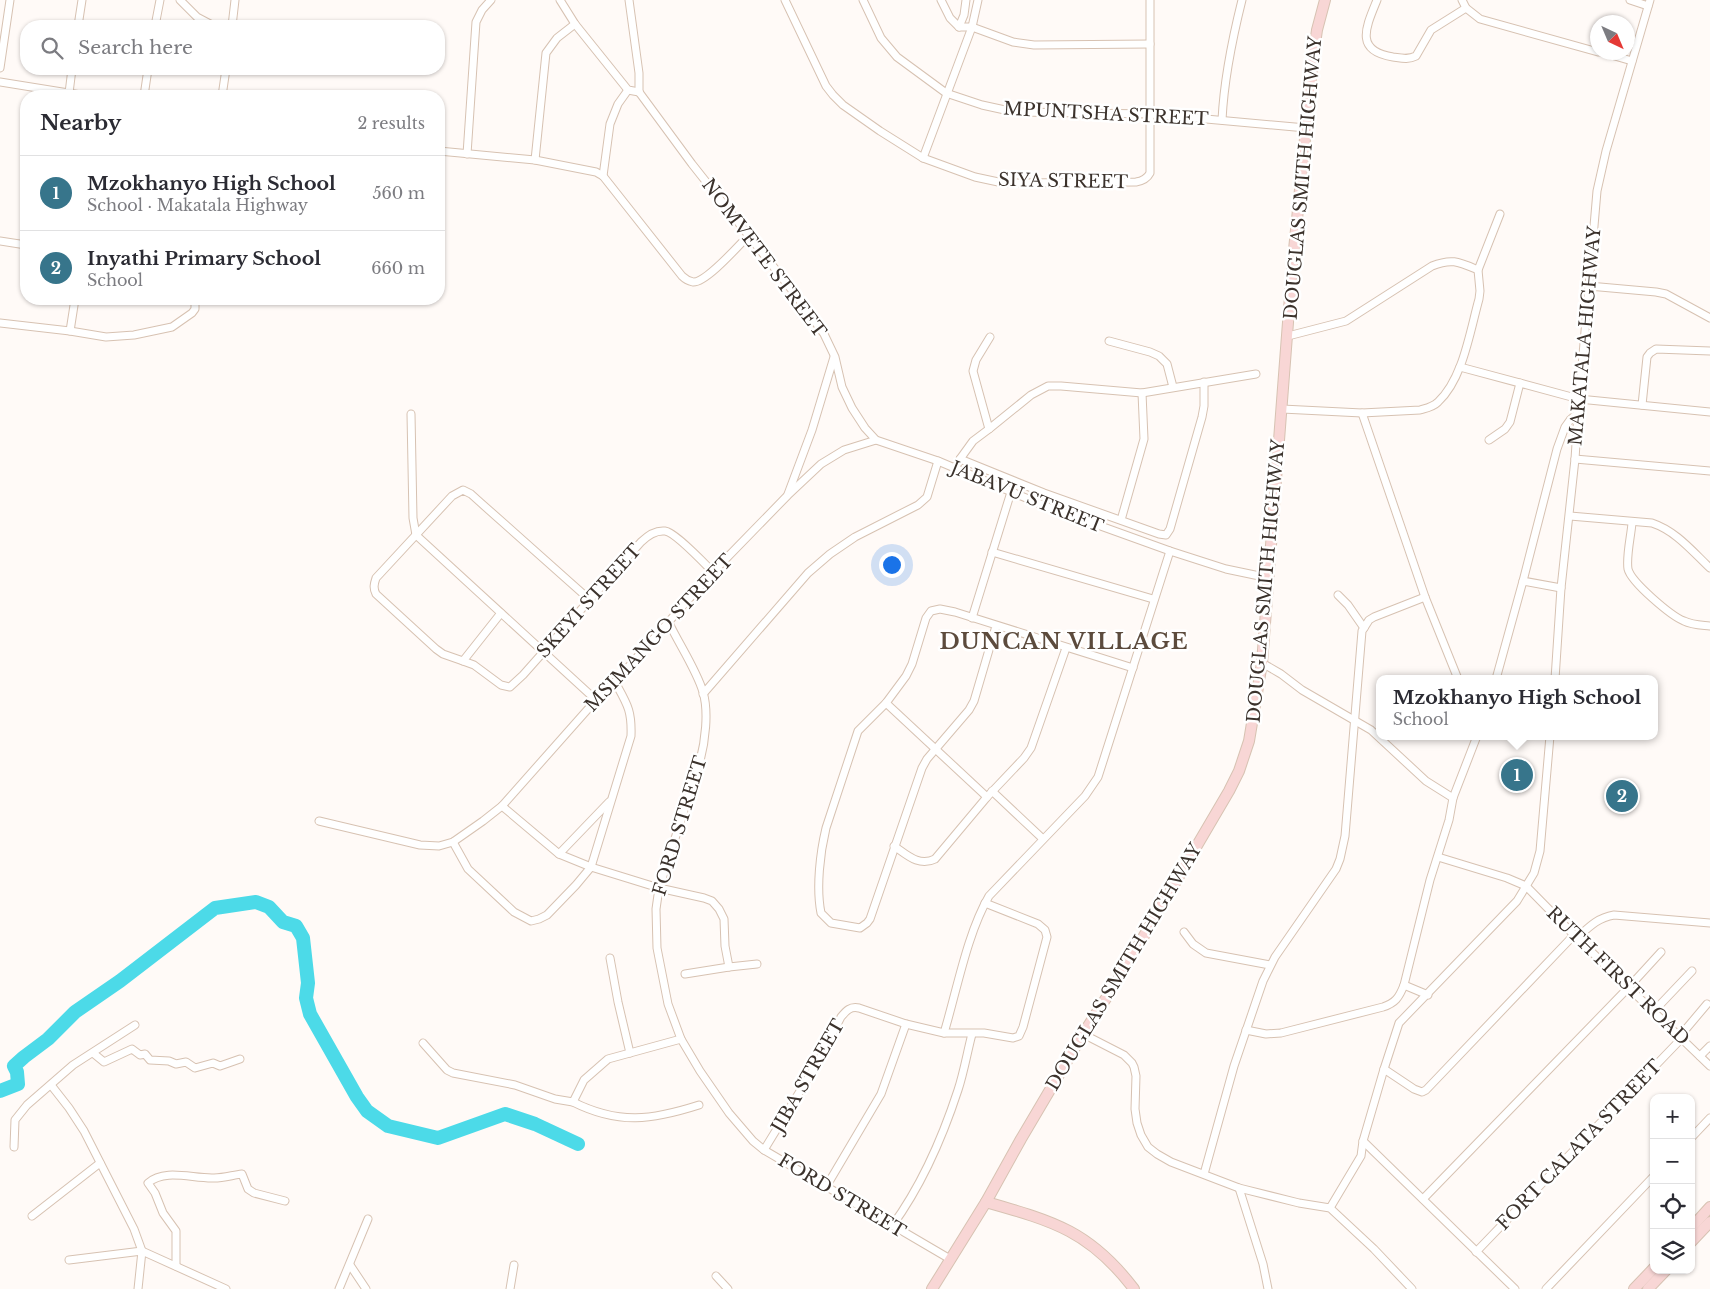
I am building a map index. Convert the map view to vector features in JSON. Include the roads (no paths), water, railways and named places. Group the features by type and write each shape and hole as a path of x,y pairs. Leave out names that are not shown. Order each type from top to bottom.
{"street":[{"path":"0,68 10,0"},
{"path":"79,20 82,0"},
{"path":"156,20 160,0"},
{"path":"180,0 203,20"},
{"path":"233,20 235,0"},
{"path":"467,154 476,22 482,10 491,0"},
{"path":"560,0 575,24 628,90 639,92 639,73 629,0"},
{"name":"SIYA STREET","path":"785,0 826,86 843,105 880,132 923,158 975,177 1003,183 1136,182 1146,179 1150,173 1151,114"},
{"name":"MPUNTSHA STREET","path":"863,0 881,38 897,57 946,93 1014,112 1151,114 1306,128"},
{"path":"941,0 950,18 959,27 972,27 1013,42 1034,45 1150,44"},
{"path":"959,27 964,15 966,0"},
{"path":"923,158 972,27 978,0"},
{"path":"1150,0 1151,114"},
{"path":"1222,120 1224,89 1233,36 1242,0"},
{"name":"DOUGLAS SMITH HIGHWAY","path":"932,1289 986,1202 1083,1034 1229,791 1239,771 1252,730 1262,663 1306,128 1317,30 1325,0"},
{"path":"1377,0 1366,36 1368,46 1382,55 1404,59 1416,56 1431,30 1466,8"},
{"path":"1462,0 1466,8 1480,19 1590,50"},
{"path":"1630,0 1649,3"},
{"name":"MAKATALA HIGHWAY","path":"1554,675 1561,588 1570,516 1597,191 1606,151 1649,3"},
{"path":"535,160 546,53 557,38 575,24"},
{"path":"69,90 71,75"},
{"path":"145,90 147,75"},
{"path":"223,90 225,75"},
{"path":"0,82 50,90"},
{"path":"603,176 612,118 618,104 628,90"},
{"name":"NOMVETE STREET","path":"639,92 692,164 824,334 834,357 812,430 788,495"},
{"path":"445,151 535,160 589,170 603,176 682,276 689,280 698,281 719,266 749,235"},
{"path":"1282,410 1362,413 1430,408 1438,403 1455,380 1460,368 1479,299 1478,270 1500,214"},
{"path":"0,241 20,244"},
{"path":"1288,336 1346,321 1432,266 1444,261 1458,262 1478,270"},
{"path":"1589,286 1666,294 1710,318"},
{"path":"70,331 74,305"},
{"path":"0,324 70,331 106,337 150,333 172,327 186,318 195,309 195,305"},
{"path":"989,428 973,371 976,360 990,337"},
{"path":"1109,342 1159,356 1167,364 1173,387"},
{"path":"1642,405 1647,357 1650,353 1656,350 1710,351"},
{"path":"834,357 842,386 852,408 865,428 876,440"},
{"path":"1460,368 1579,399 1710,412"},
{"path":"955,469 973,441 1031,395 1048,386 1142,393 1256,374"},
{"path":"960,459 1044,493 1164,535 1170,529 1202,417 1204,382"},
{"path":"1489,440 1505,429 1510,422 1520,383"},
{"path":"1121,520 1144,439 1142,393"},
{"path":"1362,413 1425,597 1456,675"},
{"path":"1497,675 1557,448 1565,427 1578,413"},
{"path":"411,414 413,518 416,535 596,700"},
{"name":"JABAVU STREET","path":"876,440 938,461 1045,506 1170,551 1226,569 1269,578"},
{"name":"MSIMANGO STREET","path":"453,842 502,806 596,700 615,682 714,572 788,495 821,464 844,450 876,440"},
{"path":"1575,459 1710,472"},
{"path":"703,694 808,574 830,554 855,537 924,501 938,461"},
{"path":"501,613 463,661 443,654 436,649 376,594 373,587 376,578 458,492 463,490 471,494 590,600"},
{"path":"972,618 1011,492"},
{"path":"1570,516 1632,523 1652,523 1667,529 1710,568"},
{"path":"1632,523 1628,562 1628,570 1631,575 1674,616 1690,623 1710,626"},
{"name":"SKEYI STREET","path":"463,661 474,665 500,685 510,687 641,542 656,532 663,530 672,534 714,572"},
{"path":"944,1033 971,941 985,903 1000,884 1094,785 1170,551"},
{"path":"992,552 1154,599"},
{"path":"1523,581 1561,588"},
{"path":"1338,596 1345,601 1364,628"},
{"path":"1204,1174 1234,1066 1263,981 1270,965 1319,895 1336,869 1340,859 1345,836 1364,628 1369,620 1374,617 1425,597"},
{"path":"996,626 974,701 969,710 934,749 922,768 867,923 860,928 853,928 831,923 821,913 819,893 826,828 858,732 886,703 902,682 909,670 930,611 940,609 972,618 1133,668"},
{"name":"FORD STREET","path":"669,623 703,694 705,742 659,888 656,909 657,948 668,1004 681,1040 720,1101 753,1141 764,1150 950,1259"},
{"path":"894,846 921,862 935,859 990,794 1024,758 1031,748 1066,648"},
{"path":"1262,663 1281,674 1302,690 1376,734"},
{"path":"319,821 420,845 439,846 453,842 468,870 514,912 531,921 539,919 552,910 590,867 631,736 632,720 630,712 615,682"},
{"path":"886,703 934,749 1043,839"},
{"path":"1383,740 1426,781 1453,798"},
{"path":"1246,1030 1266,1034 1281,1033 1383,1007 1394,1003 1398,999 1404,985 1453,798 1475,740"},
{"path":"1330,1208 1361,1156 1363,1142 1399,1023 1517,901 1538,862 1550,740"},
{"path":"559,854 610,801"},
{"path":"502,806 559,854 590,867 659,888 704,898 716,904 724,919 725,946 729,967"},
{"path":"1438,857 1507,878 1526,886"},
{"name":"RUTH FIRST ROAD","path":"1526,886 1710,1066"},
{"path":"826,1187 881,1094 906,1024 944,1033 984,1034 1013,1038 1019,1036 1047,937 1045,930 1038,924 985,903"},
{"path":"1384,1069 1419,1092 1424,1091 1575,936 1601,918 1614,915 1710,923"},
{"path":"1184,932 1193,944 1206,952 1270,965"},
{"path":"1423,1199 1661,952"},
{"path":"610,958 630,1053"},
{"path":"685,974 756,964"},
{"path":"1654,1011 1692,971"},
{"path":"1404,985 1428,995"},
{"name":"FORT CALATA STREET","path":"1476,1252 1681,1037 1707,1004"},
{"name":"JIBA STREET","path":"764,1150 815,1067 845,1012 855,1007 906,1024"},
{"path":"14,1147 15,1123 17,1117 27,1105 73,1065 135,1025"},
{"path":"892,1226 910,1201 934,1152 958,1090 972,1034"},
{"path":"1083,1034 1129,1059 1134,1067 1135,1110 1141,1135 1148,1147 1163,1159 1239,1188 1330,1208 1374,1249 1412,1289"},
{"path":"573,1102 584,1080 600,1064 608,1059 681,1040"},
{"path":"423,1043 447,1070 453,1074 515,1085 555,1099 573,1102 589,1110 608,1115 633,1119 662,1116 699,1105"},
{"path":"1700,1056 1710,1046"},
{"path":"92,1053 104,1062 132,1049 140,1055 145,1054 150,1060 169,1061 176,1064 186,1062 195,1068 213,1063 220,1066 240,1059"},
{"path":"50,1085 69,1108 84,1131 134,1229 142,1251 138,1289"},
{"path":"1695,1134 1710,1118"},
{"path":"1363,1142 1515,1289"},
{"path":"32,1216 100,1163"},
{"path":"176,1266 176,1232 163,1213 155,1193 148,1183 154,1178 171,1175 214,1178 242,1174 248,1190 285,1201"},
{"path":"1546,1289 1650,1180"},
{"path":"1239,1188 1264,1264 1268,1289"},
{"path":"986,1202 1032,1215 1073,1232 1095,1246 1134,1289"},
{"path":"1695,1224 1710,1208"},
{"path":"339,1289 368,1219"},
{"path":"1695,1238 1710,1222"},
{"path":"69,1260 142,1251 226,1289"},
{"path":"350,1265 366,1289"},
{"path":"510,1289 514,1265"},
{"path":"1634,1289 1650,1272"},
{"path":"1648,1289 1662,1274"},
{"path":"716,1276 728,1289"}],"waterway":[{"path":"0,1091 18,1084 17,1072 14,1066 48,1039 75,1012 120,981 215,908 256,902 269,907 283,922 296,926 303,938 308,983 306,998 310,1014 357,1097 367,1111 388,1126 438,1138 505,1114 535,1124 578,1144"}],"place":[{"name":"Mzokhanyo High School","path":"1517,775"},
{"name":"Inyathi Primary School","path":"1622,796"}],"district":[{"name":"DUNCAN VILLAGE","path":"1064,641"}]}
